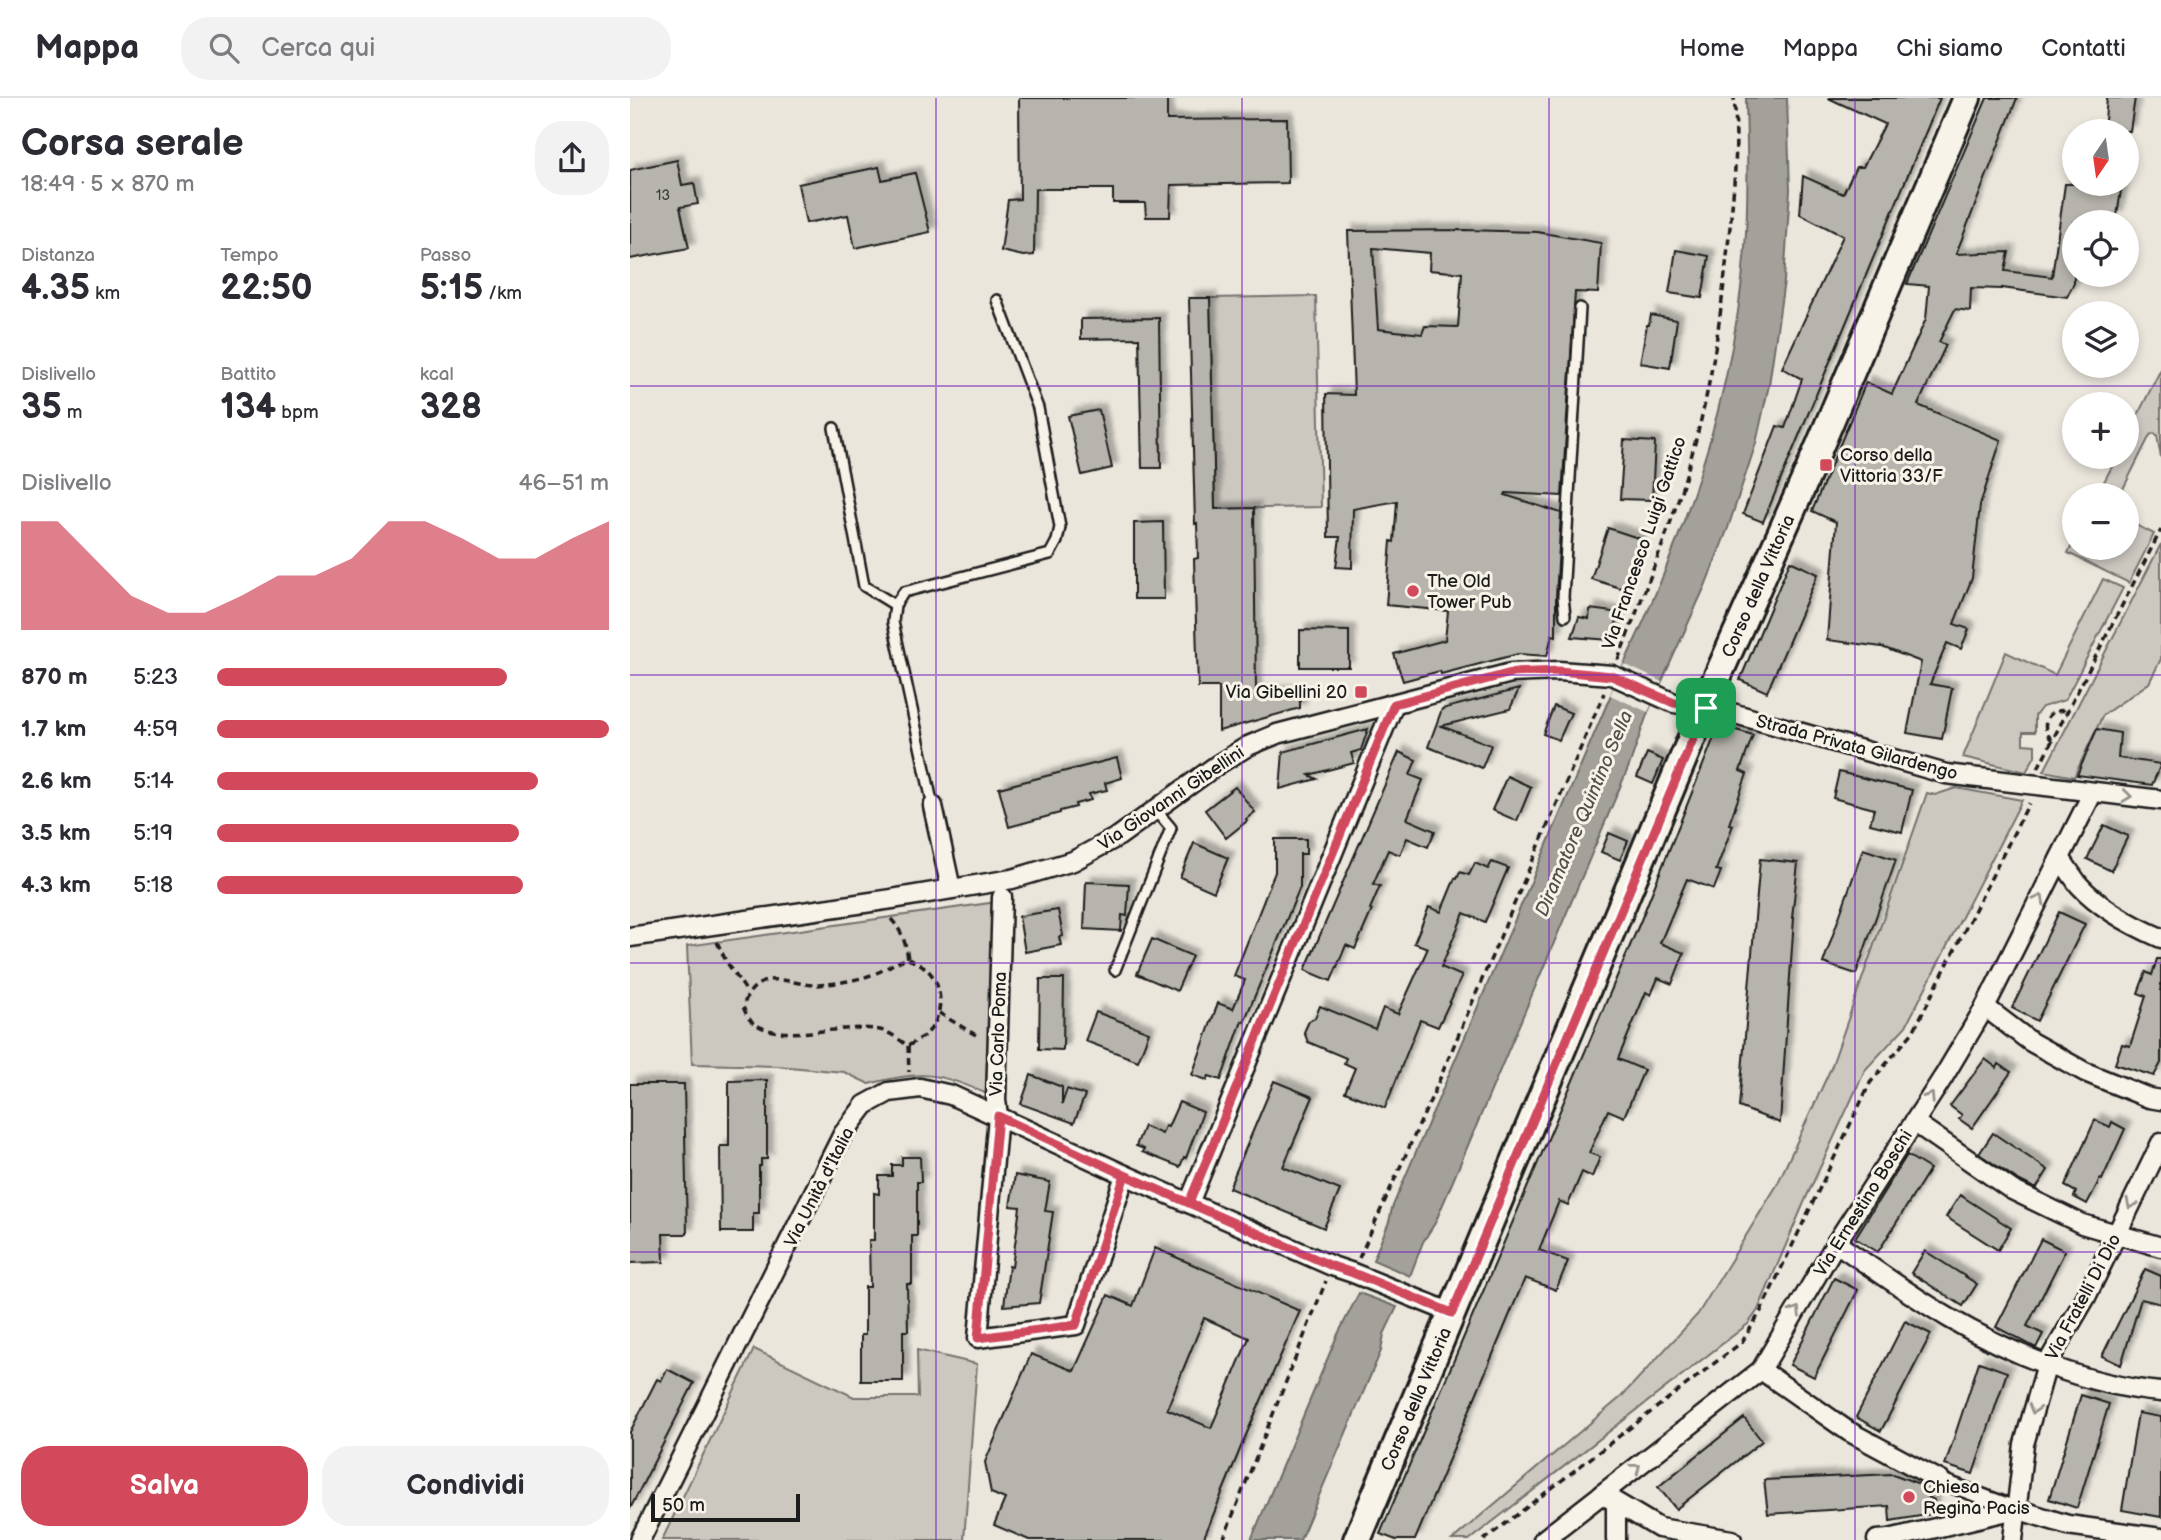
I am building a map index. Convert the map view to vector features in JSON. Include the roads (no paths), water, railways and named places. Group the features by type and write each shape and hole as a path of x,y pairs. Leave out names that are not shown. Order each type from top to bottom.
{"main road":[{"name":"Corso della Vittoria","path":"1357,1540 1706,708 1967,98"}],"street":[{"name":"Via Giovanni Gibellini","path":"630,937 1012,879 1073,861 1119,836 1217,765 1248,746 1278,734 1511,673 1559,671 1615,677 1674,703 1706,708"},
{"path":"1189,1203 1394,704"},
{"name":"Strada Privata Gilardengo","path":"1706,708 1725,711 1946,774 2161,800"},
{"name":"Via Ernestino Boschi","path":"1543,1540 1609,1499 1761,1370 1836,1244 1985,1007 2093,792"},
{"path":"933,806 951,889"},
{"path":"2060,858 2078,884 2094,899 2129,924 2161,938"},
{"name":"Via Carlo Poma","path":"1002,898 996,1100 998,1116 978,1338 1076,1325 1125,1175"},
{"path":"1985,1007 2031,1042 2085,1072 2149,1098 2161,1100"},
{"name":"Via Unità d'Italia","path":"640,1540 843,1134 865,1105 889,1092 920,1088 951,1095 1332,1266 1452,1313"},
{"path":"1914,1122 2012,1190 2082,1224 2161,1247"},
{"name":"Via Fratelli Di Dio","path":"2013,1540 2024,1444 2047,1364 2086,1297 2161,1143"},
{"path":"1836,1244 1947,1317 1993,1341 2047,1364 2106,1383 2161,1392"},
{"path":"1761,1370 1848,1431 1941,1481 2068,1525 2161,1538"},
{"path":"1609,1499 1616,1540"},
{"path":"1609,1499 1659,1528 1732,1540"},
{"path":"1877,1540 2016,1509"}],"lane":[{"path":"933,806 893,622 895,605 904,592 1050,554 1060,527 1038,408 997,300"},
{"path":"1565,616 1563,597 1580,308"},
{"path":"834,428 864,586 895,605"},
{"path":"1115,970 1171,828 1155,809"}],"water":[{"name":"Diramatore Quintino Sella","path":"1746,98 1787,98 1790,190 1784,281 1769,385 1756,443 1728,528 1705,586 1648,712 1629,766 1410,1276 1373,1260 1392,1208 1647,615 1687,513 1704,461 1731,355 1739,301 1747,210"},
{"path":"1359,1293 1397,1307 1384,1334 1381,1351 1300,1540 1251,1540 1337,1336"}],"place":[{"name":"Corso della Vittoria 33/F","path":"1826,465"},
{"name":"The Old Tower Pub","path":"1413,591"},
{"name":"Via Gibellini 20","path":"1361,692"},
{"name":"Chiesa Regina Pacis","path":"1909,1497"}]}
